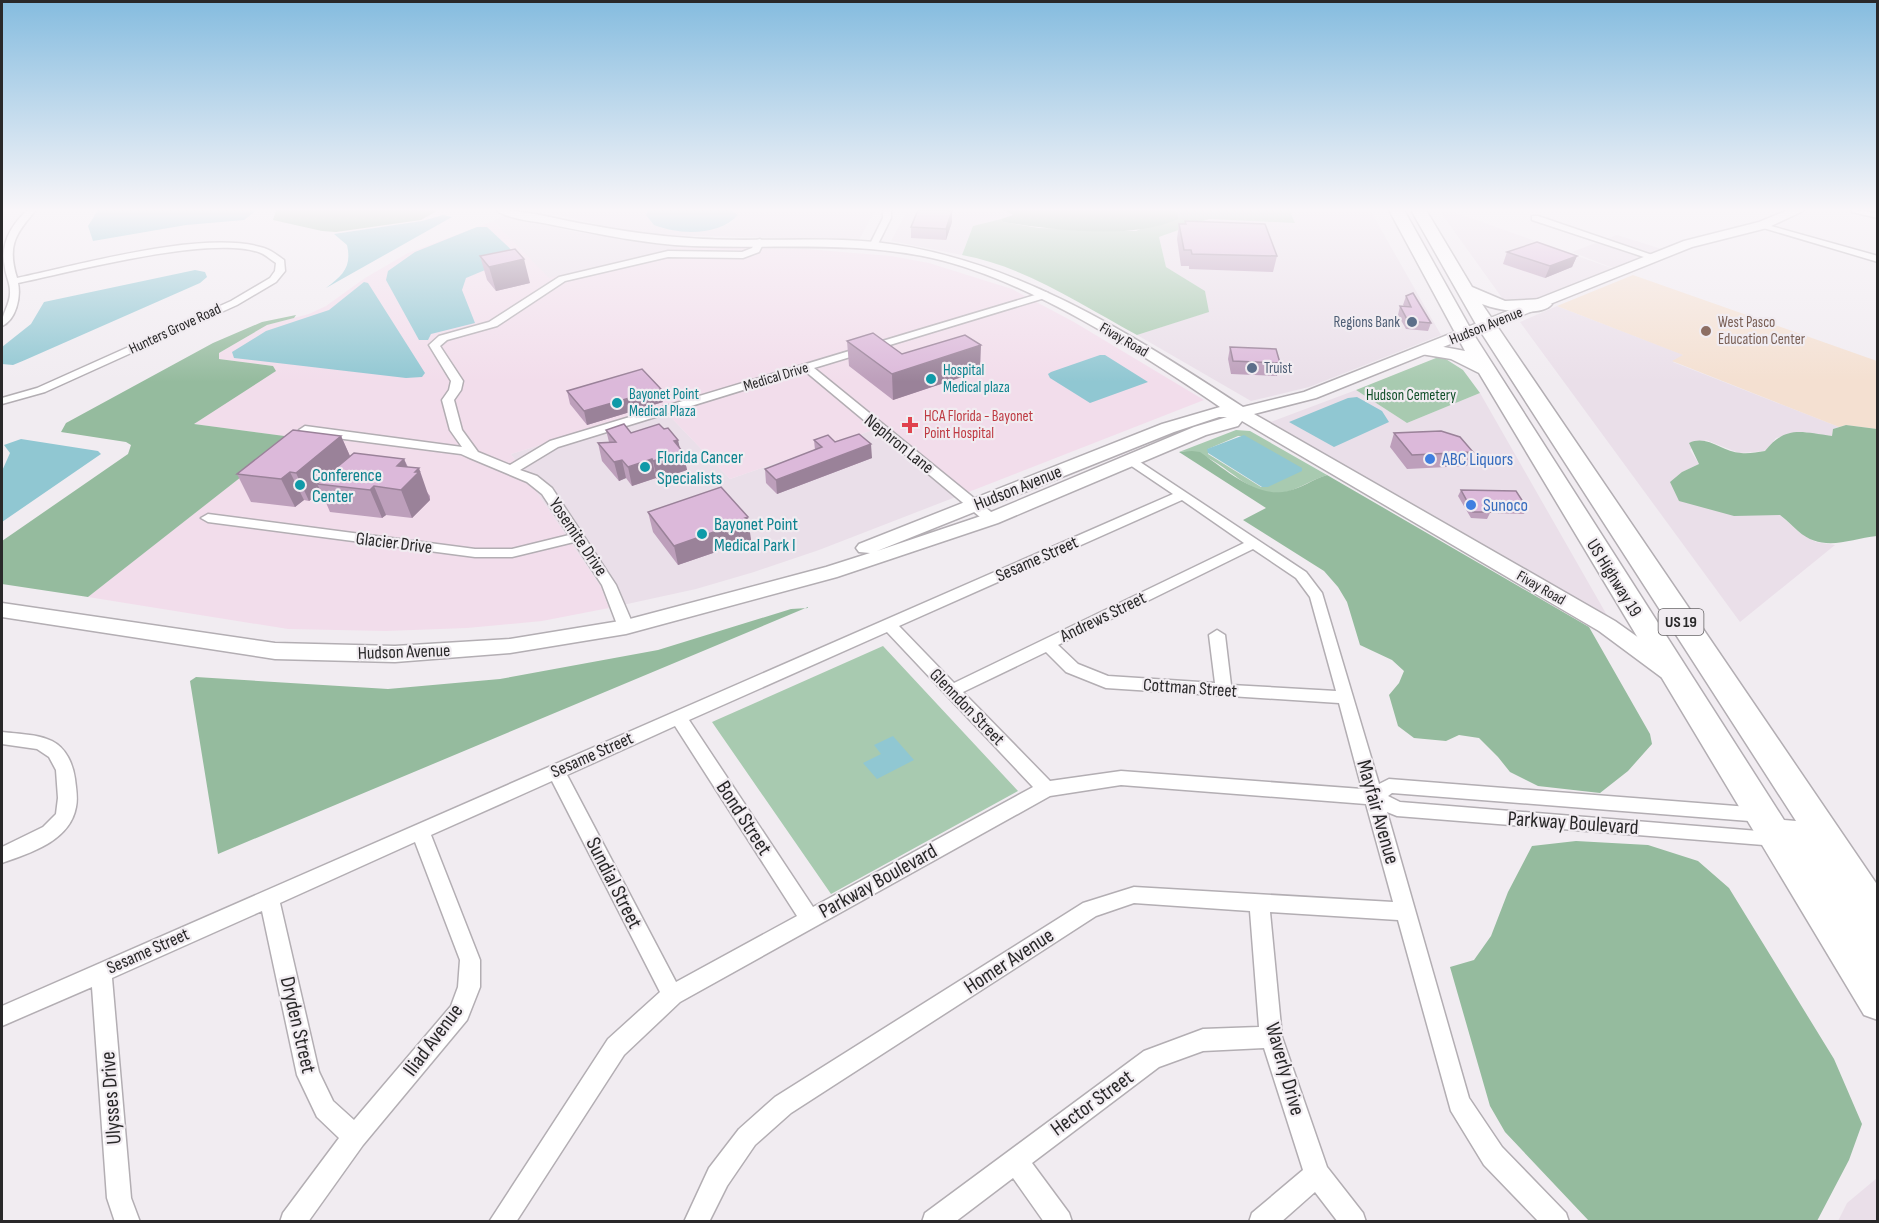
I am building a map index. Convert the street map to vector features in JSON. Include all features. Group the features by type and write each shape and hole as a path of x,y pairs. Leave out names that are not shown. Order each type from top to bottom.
{"highway":[{"name":"US Highway 19","path":"1434,267 1878,917"},
{"name":"US Highway 19","path":"1452,267 1466,291 1485,369 1878,1002"},
{"path":"1466,291 1503,306 1543,304"},
{"path":"1428,350 1456,354 1485,369"},
{"path":"1762,814 1814,862 1878,959"}],"street":[{"path":"2,323 16,295 9,267"},
{"name":"Hunters Grove Road","path":"14,281 87,267"},
{"name":"Hunters Grove Road","path":"2,401 41,390 234,303 273,280 280,267"},
{"path":"474,455 456,430 448,400 455,390 457,381 435,348 437,342 492,324 562,279 613,267"},
{"name":"Fivay Road","path":"973,267 1046,295 1177,371 1240,413 1607,626 1674,675"},
{"name":"Hudson Avenue","path":"800,579 821,565 1168,428 1218,412 1240,413 1310,395 1634,267"},
{"name":"Medical Drive","path":"512,470 554,444 1046,295"},
{"name":"Nephron Lane","path":"807,368 991,519"},
{"name":"Hudson Avenue","path":"2,610 275,651 344,654 429,652 510,646 626,627 800,579 830,573 991,519 1131,460 1232,422 1240,413"},
{"name":"Yosemite Drive","path":"305,430 474,455 532,479 547,491 579,537 609,585 626,627"},
{"path":"423,446 446,440 456,430"},
{"name":"Mayfair Avenue","path":"1131,460 1301,575 1317,596 1459,1103 1493,1156 1557,1221"},
{"name":"Sesame Street","path":"2,1016 1183,495"},
{"name":"Glacier Drive","path":"208,518 475,553 512,553 579,537"},
{"name":"Andrews Street","path":"952,691 1254,543"},
{"name":"Glenndon Street","path":"889,624 1046,789"},
{"path":"1217,635 1224,690"},
{"name":"Cottman Street","path":"1047,644 1072,668 1106,682 1346,698"},
{"name":"Bond Street","path":"678,717 810,919"},
{"path":"2,738 46,746 61,757 66,773 67,805 63,817 52,829 40,838 2,855"},
{"name":"Sundial Street","path":"556,771 672,995"},
{"name":"Parkway Boulevard","path":"501,1221 616,1047 672,995 1046,789 1121,778 1374,797 1397,809 1762,814"},
{"name":"Parkway Boulevard","path":"1374,797 1389,786 1762,814"},
{"name":"Iliad Avenue","path":"292,1221 356,1137 459,1014 469,987 470,960 420,831"},
{"name":"Homer Avenue","path":"696,1221 718,1177 747,1137 783,1105 1090,909 1134,895 1406,912"},
{"name":"Dryden Street","path":"269,898 308,1075 325,1109 356,1137"},
{"name":"Waverly Drive","path":"1259,902 1271,1037 1317,1174 1354,1221"},
{"name":"Ulysses Drive","path":"101,972 119,1197 128,1221"},
{"name":"Hector Street","path":"934,1221 1152,1059 1203,1040 1271,1037"},
{"path":"1015,1160 1060,1221"},
{"path":"1261,1221 1317,1174"}],"shaded area":[{"name":"HCA Florida - Bayonet Point Hospital","path":"384,267 538,267 549,278 595,267 942,267 1012,289 1074,322 1204,400 966,493 885,426 730,479 662,408 511,454 601,587 609,608 542,621 467,628 386,631 288,629 88,597 291,437 194,424 273,366 219,359 219,353 267,325 309,314 326,306"},
{"path":"537,267 598,267 549,279"},
{"path":"1166,267 1402,267 1441,335 1309,387 1251,401 1137,335 1208,312 1205,291"},
{"path":"1480,267 1609,267 1614,269 1523,303 1505,302"},
{"name":"West Pasco Education Center","path":"1633,275 1877,361 1877,429 1846,425 1839,427 1672,361 1683,355 1557,306"},
{"path":"1557,306 1684,355 1673,362 1839,427 1833,429 1832,436 1802,432 1776,438 1766,451 1739,453 1706,440 1690,450 1699,464 1682,472 1760,514 1780,515 1799,532 1816,542 1835,545 1740,622 1520,322"},
{"path":"1356,390 1407,423 1480,393 1612,624 1511,561 1268,423"},
{"path":"662,408 730,479 885,426 966,493 819,550 754,572 696,589 609,608 601,587 511,454"},
{"path":"1877,1178 1877,1221 1838,1221 1847,1203"}],"green space":[{"path":"1005,267 1166,267 1205,291 1209,312 1137,335 1074,299"},
{"path":"296,315 294,318 267,325 219,353 219,359 273,366 276,371 194,424 292,437 88,597 2,584 2,541 128,454 131,445 126,442 61,432 66,423 213,343 262,322"},
{"name":"Hudson Cemetery","path":"1441,356 1463,370 1480,393 1407,423 1356,390"},
{"path":"1846,425 1877,429 1877,536 1836,543 1817,541 1807,538 1780,515 1734,516 1679,501 1670,482 1682,472 1699,464 1689,443 1702,441 1734,452 1750,453 1765,451 1780,437 1787,434 1803,432 1832,436 1833,429"},
{"path":"1236,430 1250,431 1327,475 1282,493 1262,491 1250,486 1205,457 1179,452","holes":["1238,436 1244,436 1268,487 1261,487 1208,454 1208,449"]},
{"path":"1179,452 1200,452 1242,481 1265,491 1288,491 1327,475 1589,627 1650,734 1652,744 1628,771 1600,793 1538,786 1510,772 1479,738 1459,735 1446,741 1414,738 1398,726 1389,695 1399,683 1404,671 1392,660 1360,645 1347,602 1324,571 1243,520 1266,508"},
{"path":"805,608 218,854 190,681 196,677 388,689 500,679 658,650 791,609"},
{"path":"883,646 1018,791 831,894 712,722"},
{"path":"1576,841 1648,845 1698,861 1729,888 1834,1059 1862,1124 1849,1160 1817,1221 1589,1221 1505,1132 1490,1106 1450,967 1474,960 1491,936 1508,892 1532,846"}],"water":[{"path":"346,267 363,267 326,288 337,279"},
{"path":"394,267 492,267 466,278 462,290 475,323 431,334 428,340 419,340 386,280 388,271"},
{"path":"195,270 205,272 207,277 200,283 25,360 13,365 2,364 2,347 31,324 44,302"},
{"path":"364,282 368,283 425,373 422,377 406,378 234,358 232,352 266,331 329,310"},
{"path":"1105,355 1148,382 1090,403 1050,378 1048,374 1051,372"},
{"path":"1357,397 1382,411 1389,422 1334,447 1289,422 1348,398"},
{"path":"1244,435 1302,468 1302,471 1268,487 1262,487 1208,453 1207,449"},
{"path":"21,439 98,451 101,454 2,522 2,471 10,453 4,445"},
{"path":"893,736 914,760 877,779 863,763 881,754 874,745"}],"building":[{"path":"1413,293 1431,323 1408,321 1400,306 1411,307 1406,296"},
{"path":"873,333 902,354 965,335 981,345 892,374 847,341"},
{"path":"1230,347 1276,349 1280,363 1233,361"},
{"path":"642,369 661,389 584,411 567,391"},
{"path":"624,424 631,433 659,424 664,429 668,428 678,440 674,441 683,452 628,467 622,460 614,462 598,443 616,442 606,430"},
{"path":"293,430 341,436 296,473 290,472 281,479 237,474"},
{"path":"1441,431 1460,437 1473,452 1412,455 1394,433"},
{"path":"859,434 871,444 776,480 765,469 822,447 814,440 828,435 835,442"},
{"path":"354,453 404,459 397,466 419,468 415,472 419,472 401,490 374,486 370,490 317,484"},
{"path":"721,487 748,517 745,518 748,520 674,546 648,512"},
{"path":"1461,490 1516,491 1527,508 1486,506 1490,512 1473,512"}],"place":[{"name":"Regions Bank","path":"1412,322"},
{"name":"West Pasco Education Center","path":"1706,331"},
{"name":"Truist","path":"1252,368"},
{"name":"Hospital Medical plaza","path":"931,379"},
{"name":"Bayonet Point Medical Plaza","path":"617,403"},
{"name":"HCA Florida - Bayonet Point Hospital","path":"910,425"},
{"name":"ABC Liquors","path":"1430,459"},
{"name":"Florida Cancer Specialists","path":"645,467"},
{"name":"Conference Center","path":"300,485"},
{"name":"Sunoco","path":"1471,505"},
{"name":"Bayonet Point Medical Park I","path":"702,534"}]}
